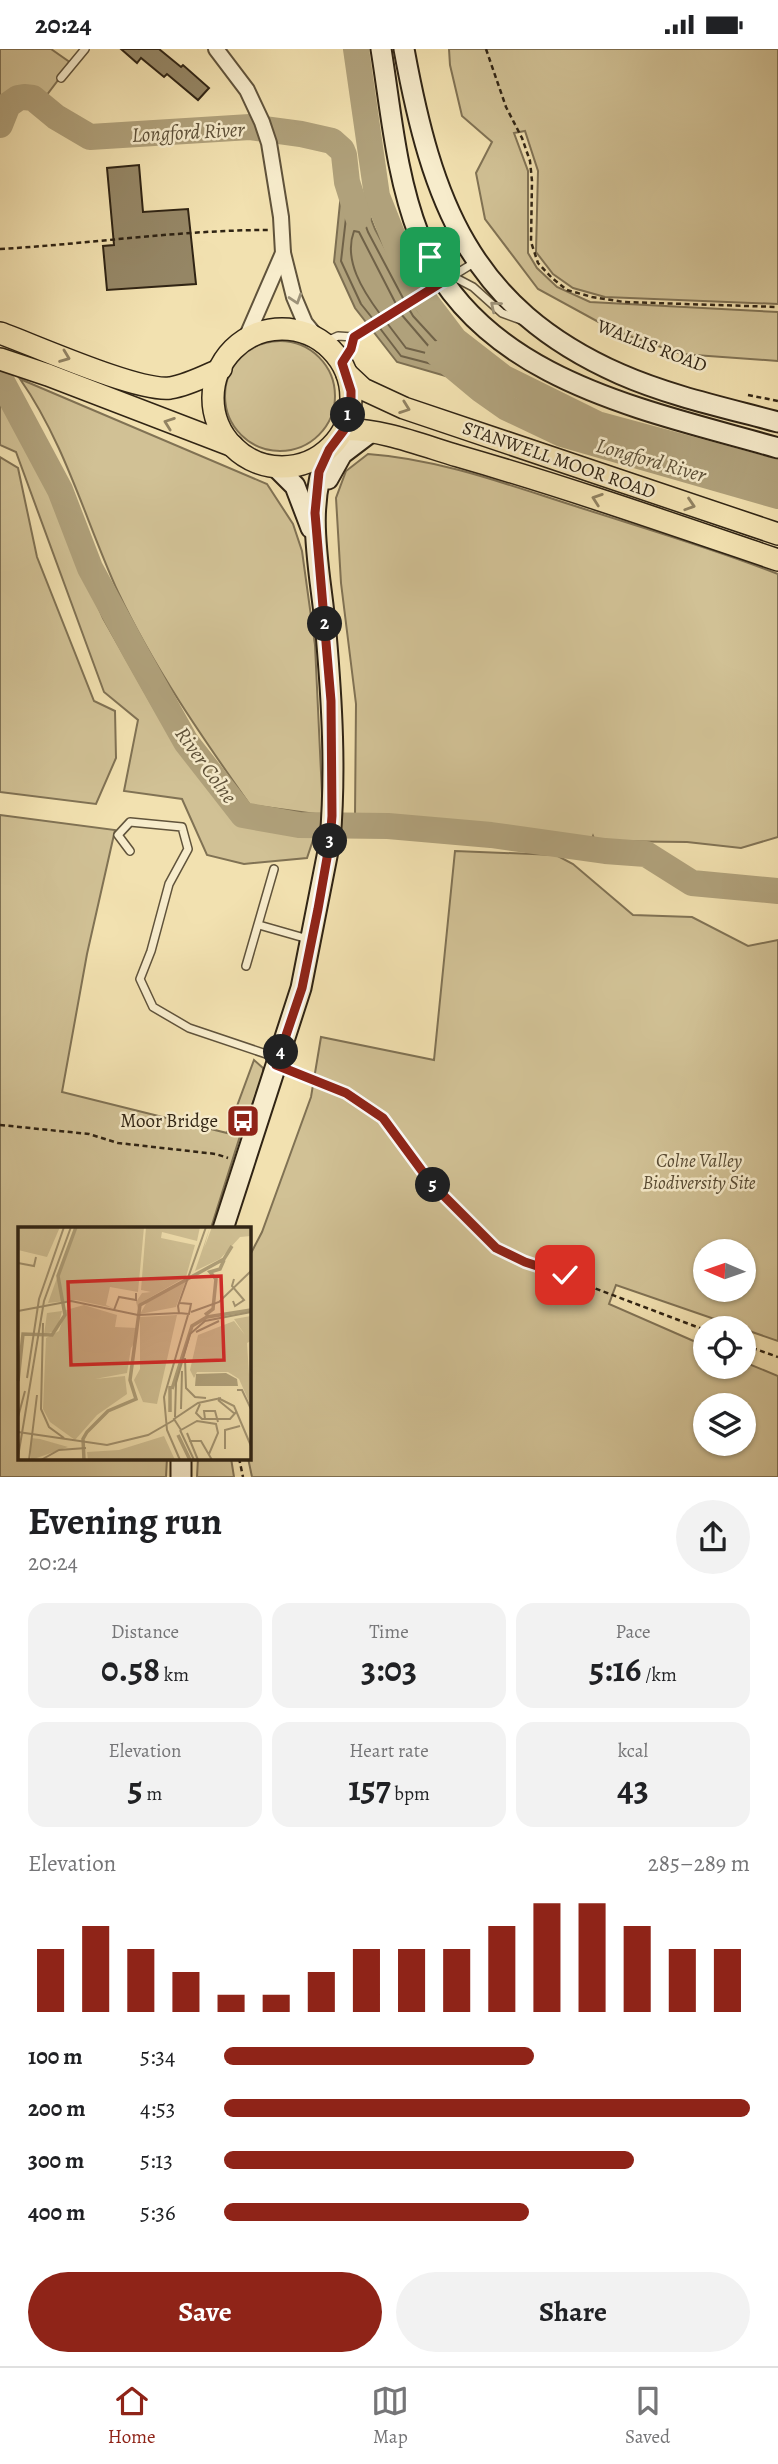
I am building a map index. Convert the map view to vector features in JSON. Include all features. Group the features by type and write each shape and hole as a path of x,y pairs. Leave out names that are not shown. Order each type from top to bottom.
{"main road":[{"path":"9,363 48,375 233,446 258,464 276,467 293,467 310,462 329,450 344,430 351,404 351,391 344,368 320,342 300,332 285,329 265,330 246,338 229,355 221,369 214,393 214,415 233,446"},
{"path":"1,333 133,383 168,388 195,381 221,369"},
{"name":"STANWELL MOOR ROAD","path":"344,368 363,389 404,408 778,534"},
{"name":"STANWELL MOOR ROAD","path":"344,430 371,432 531,477 778,560"}],"street":[{"path":"216,49 240,79 262,122 269,143 283,253 294,297 305,323 320,342"},
{"path":"381,49 404,187 419,236 443,282 457,298 498,339 522,357 582,388 778,448"},
{"path":"404,49 432,171 449,212 477,261 502,293 560,343 622,375 778,422"},
{"path":"246,338 283,253"},
{"path":"746,414 778,415"},
{"path":"315,513 329,476 342,454 371,432"},
{"path":"224,1227 302,988 330,841 331,701 315,513 319,472 329,450"},
{"path":"276,467 295,486 316,543"},
{"path":"181,1459 181,1477"}],"lane":[{"path":"61,78 85,49"},
{"path":"320,342 338,336 355,336 477,261"},
{"path":"443,282 473,287 502,313 541,328"},
{"path":"344,368 355,336"},
{"path":"130,851 118,835 130,822 182,827 188,849 169,884 151,951 140,979 153,1007 189,1028 277,1061"},
{"path":"246,966 274,869"},
{"path":"259,925 312,940"}],"path":[{"path":"486,49 506,107 530,161 531,242 538,263 552,278 567,290 624,302 778,307"},
{"path":"0,249 226,230 282,230"},
{"path":"738,394 778,401"},
{"path":"277,1061 346,1093 383,1118 431,1183 496,1248 525,1262 693,1325"},
{"path":"0,1125 89,1134 118,1143 216,1154 244,1164"},
{"path":"756,1349 778,1357"},
{"path":"239,1459 243,1477"}],"green space":[{"path":"0,49 51,49 71,63 46,96 21,91 10,96 0,106"},
{"path":"449,49 778,49 778,304 605,297 573,288 553,274 536,252 538,171 525,131 514,133 528,171 528,253 537,268 557,287 590,302 778,312 778,361 681,354 615,331 538,289 485,219 476,173 492,142 462,116"},
{"path":"280,341 301,345 319,357 331,375 335,396 331,417 319,435 301,447 280,451 259,447 241,435 229,417 225,396 229,375 241,357 259,345"},
{"path":"0,378 103,618 155,710 214,796 238,825 316,831 307,858 244,864 207,855 182,799 124,791 138,720 104,692 16,452 0,445"},
{"path":"20,379 267,484 293,524 302,551 315,645 323,815 250,805 147,648 106,565 50,429"},
{"path":"368,454 421,461 473,474 728,555 778,574 778,837 741,848 687,842 595,841 593,836 591,841 492,824 355,816 356,704 341,583 336,498 346,471"},
{"path":"0,457 18,468 37,557 94,701 115,711 116,758 96,804 0,792"},
{"path":"0,815 115,830 87,954 62,1092 227,1133 254,1060 263,1068 263,1076 240,1136 211,1227 18,1227 18,1459 167,1459 166,1477 0,1477"},
{"name":"Colne Valley Biodiversity Site","path":"455,851 556,855 573,864 633,915 692,917 748,946 778,940 778,1341 756,1333 756,1316 706,1316 616,1285 609,1304 693,1341 693,1379 756,1379 756,1367 778,1376 778,1477 252,1477 248,1459 250,1255 262,1232 311,1097 321,1037 434,1060"},
{"path":"198,1459 231,1459 234,1477 197,1477"}],"water":[{"path":"356,180 375,229 418,311 472,369 463,381 397,362 355,308 334,262 342,183"}],"building":[{"path":"121,49 159,49 181,67 183,65 209,88 198,100 167,74 164,77 141,58 137,63"},
{"path":"139,165 143,212 188,209 196,284 107,290 103,246 114,245 107,168"}],"waterway":[{"path":"356,49 377,196 411,282 455,340 504,378 597,424 778,473"},
{"name":"Longford River","path":"0,125 8,105 24,97 33,98 56,117 90,137 250,127 332,141 344,155 347,182 358,217"},
{"name":"Longford River","path":"438,354 507,408 562,434 778,496"},
{"name":"River Colne","path":"0,378 60,490 90,568 136,653 186,742 243,815 299,825 388,826 491,835 646,854 692,883 778,891"}],"place":[{"name":"Moor Bridge","path":"243,1121"}],"route":[{"path":"430,257 444,281 354,337 351,349 342,363 351,391 351,404 344,430 329,450 319,472 315,513 316,543 331,701 332,816 330,841 302,988 276,1065 346,1093 383,1118 431,1183 496,1248 525,1262 565,1275"}]}
